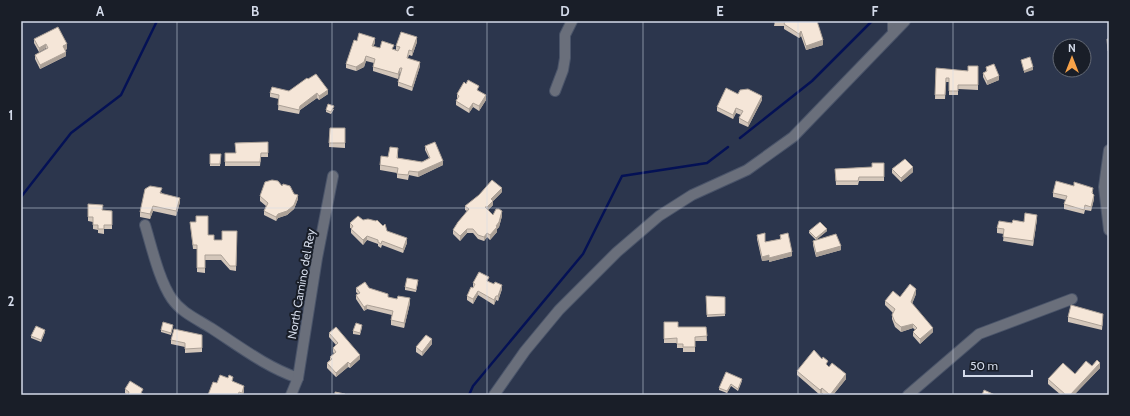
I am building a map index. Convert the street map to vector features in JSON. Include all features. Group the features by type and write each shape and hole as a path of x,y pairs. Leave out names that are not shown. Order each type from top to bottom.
{"street":[{"path":"555,91 563,70 565,58 565,35 572,21"},
{"path":"893,21 893,33"},
{"path":"494,395 525,351 559,310 617,252 659,216 692,195 747,170 793,137 905,21"},
{"path":"1109,150 1104,187 1109,230"},
{"name":"North Camino del Rey","path":"291,395 298,378 317,258 333,176"},
{"path":"145,225 162,278 172,299 184,312 200,320 246,351 286,374 298,378"},
{"path":"908,395 979,334 1072,299"}],"building":[{"path":"817,21 823,40 806,46 801,31 799,34 784,24 785,22 774,22"},
{"path":"58,27 67,44 63,46 66,52 40,65 35,55 48,48 46,44 39,48 34,39"},
{"path":"401,32 417,37 412,51 409,50 407,58 420,62 412,87 398,82 402,68 400,68 398,74 373,67 375,59 366,56 364,62 356,67 346,64 354,40 357,41 359,33 375,38 372,46 380,48 382,41 394,45 392,49 398,51 400,47 396,46"},
{"path":"1107,39 1109,39 1109,51 1108,51"},
{"path":"1030,57 1033,67 1024,71 1021,60"},
{"path":"994,64 999,76 987,81 983,73 987,71 986,67"},
{"path":"968,66 978,66 978,85 958,85 958,91 949,91 949,78 946,78 945,95 935,95 936,68 968,71"},
{"path":"316,74 328,90 319,96 317,93 300,106 299,110 278,105 279,95 270,93 272,87 289,91 307,78 308,79"},
{"path":"468,80 479,86 477,90 486,95 479,106 473,103 469,109 456,101 459,96 457,94 464,82 466,84"},
{"path":"726,88 738,94 740,90 748,89 762,96 748,123 739,118 743,111 736,108 733,115 717,107"},
{"path":"328,104 334,106 331,112 326,110"},
{"path":"330,128 345,128 345,143 329,143"},
{"path":"268,142 268,153 261,153 260,162 225,162 225,153 236,153 235,143"},
{"path":"435,142 443,161 418,172 409,171 408,175 397,174 398,168 380,165 381,156 388,157 390,147 398,148 397,158 422,162 430,158 425,146"},
{"path":"210,154 221,154 220,164 210,164"},
{"path":"905,159 913,167 901,178 892,169"},
{"path":"872,163 884,163 884,177 859,177 858,181 836,181 835,169 872,167"},
{"path":"272,180 278,181 282,186 283,184 290,186 294,194 298,195 294,205 287,211 278,214 276,217 264,211 268,203 260,196 265,182"},
{"path":"492,180 502,188 491,199 493,201 485,207 493,215 496,209 502,211 499,222 496,226 497,227 490,235 487,233 484,237 478,235 473,229 467,229 460,236 453,230 469,209 465,206 479,195"},
{"path":"1056,181 1074,186 1074,182 1093,188 1092,193 1094,195 1091,207 1085,205 1084,210 1064,204 1067,196 1053,193"},
{"path":"150,186 162,188 160,193 180,198 176,211 153,206 150,214 140,212 145,189"},
{"path":"88,204 103,205 102,210 112,211 112,225 104,225 104,229 98,229 98,225 93,225 93,217 88,217"},
{"path":"1025,213 1037,215 1033,241 1003,237 1004,229 997,228 999,221 1012,223 1013,220 1024,222"},
{"path":"196,216 208,216 208,235 214,235 214,240 222,240 222,231 237,231 236,266 230,266 221,255 205,255 205,268 197,268 197,245 193,245 190,222 196,222"},
{"path":"358,216 363,220 377,220 383,226 385,224 387,231 407,238 403,249 382,241 381,244 378,240 367,236 363,240 351,229 353,226 350,223"},
{"path":"820,222 827,229 816,238 809,231"},
{"path":"765,233 765,242 781,239 780,235 788,233 792,252 769,258 769,255 762,257 757,235"},
{"path":"836,234 841,246 816,253 813,241"},
{"path":"479,272 489,277 487,281 502,285 498,296 496,296 494,300 478,291 473,299 467,296 471,287 473,288 475,284 473,283"},
{"path":"407,278 418,280 416,290 405,287"},
{"path":"365,282 369,288 388,294 388,297 397,299 398,296 410,298 404,323 391,320 393,311 367,305 364,307 356,295 360,293 356,288"},
{"path":"910,284 916,289 911,302 933,328 920,339 913,332 917,328 913,324 901,327 895,322 892,315 895,309 885,301 893,291 900,297"},
{"path":"706,296 725,297 725,314 707,315"},
{"path":"1071,305 1103,314 1102,326 1068,317"},
{"path":"163,322 173,325 171,333 161,330"},
{"path":"664,322 678,322 678,327 706,327 707,336 695,337 695,347 683,347 683,344 677,344 677,338 664,339"},
{"path":"356,323 362,325 360,333 353,331"},
{"path":"36,326 45,330 41,340 31,336"},
{"path":"336,327 360,355 350,364 348,362 336,373 327,363 332,359 330,357 336,352 333,348 338,343 329,333"},
{"path":"174,329 202,335 202,348 185,349 185,343 171,340"},
{"path":"426,335 432,339 422,352 416,347"},
{"path":"814,350 822,359 823,357 828,361 826,364 829,367 832,363 846,374 830,395 822,388 820,390 797,371"},
{"path":"1097,360 1100,363 1070,395 1066,395 1048,379 1063,363 1075,374 1086,361 1092,366"},
{"path":"726,372 742,379 738,389 731,384 727,391 719,388"},
{"path":"220,375 228,378 229,375 233,377 232,381 244,386 242,393 239,392 238,395 208,395 213,382 217,383"},
{"path":"130,381 143,389 141,393 145,395 128,395 129,392 125,389"},
{"path":"984,390 995,395 982,395"},
{"path":"335,392 345,394 345,395 335,395"}],"waterway":[{"path":"21,197 71,133 121,95 157,21"},
{"path":"740,138 812,81 872,21"},
{"path":"469,395 473,386 583,254 622,176 707,163 728,147"}]}
